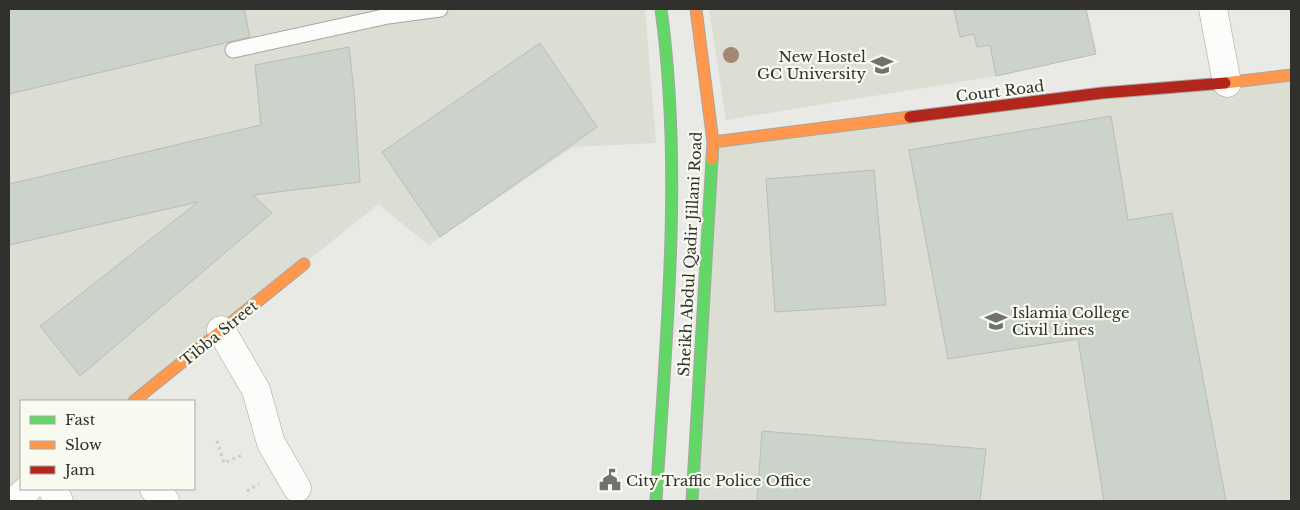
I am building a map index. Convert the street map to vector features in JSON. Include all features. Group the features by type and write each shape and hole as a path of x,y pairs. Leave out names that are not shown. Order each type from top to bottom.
{"main road":[{"name":"Sheikh Abdul Qadir Jillani Road","path":"656,501 668,293 672,142 668,53 662,9"},
{"name":"Sheikh Abdul Qadir Jillani Road","path":"692,501 713,142 696,9"},
{"name":"Court Road","path":"713,142 1102,93 1226,83 1291,75"},
{"name":"Tibba Street","path":"135,400 304,264"}],"street":[{"path":"1212,9 1226,83"},
{"path":"221,330 256,390 270,443 297,488"},
{"path":"16,501 27,490"},
{"path":"53,490 59,501"},
{"path":"155,490 165,501"}],"lane":[{"path":"234,50 387,13 440,9"}],"shaded area":[{"path":"9,9 645,9 656,143 573,147 429,245 378,204 135,400 20,400 20,490 9,501"},
{"name":"New Hostel GC University","path":"709,9 1086,9 1096,54 996,76 726,120"},
{"name":"Islamia College Civil Lines","path":"1291,72 1291,501 691,501 710,141"}],"building":[{"path":"9,9 244,9 250,37 9,94"},
{"path":"954,9 1086,9 1096,54 996,76 990,45 977,47 974,34 960,37"},
{"path":"540,43 597,127 440,237 382,152"},
{"path":"349,47 360,182 253,195 272,213 80,376 40,326 198,202 9,245 9,184 261,125 255,65"},
{"path":"1111,116 1128,220 1172,213 1226,501 1104,501 1078,339 948,359 909,150"},
{"path":"874,170 886,305 775,312 766,179"},
{"path":"762,431 986,449 980,501 757,501"}],"traffic: fast":[{"path":"656,501 668,317 672,193 668,69 661,9"},
{"path":"692,501 712,159"}],"traffic: slow":[{"path":"696,9 713,142 712,159"},
{"path":"1225,83 1291,75"},
{"path":"713,142 910,117"},
{"path":"135,400 304,264"}],"traffic: jam":[{"path":"910,117 1102,93 1225,83"}],"place":[{"name":"New Hostel GC University","path":"882,65"},
{"name":"Islamia College Civil Lines","path":"996,321"},
{"name":"City Traffic Police Office","path":"610,480"}]}
